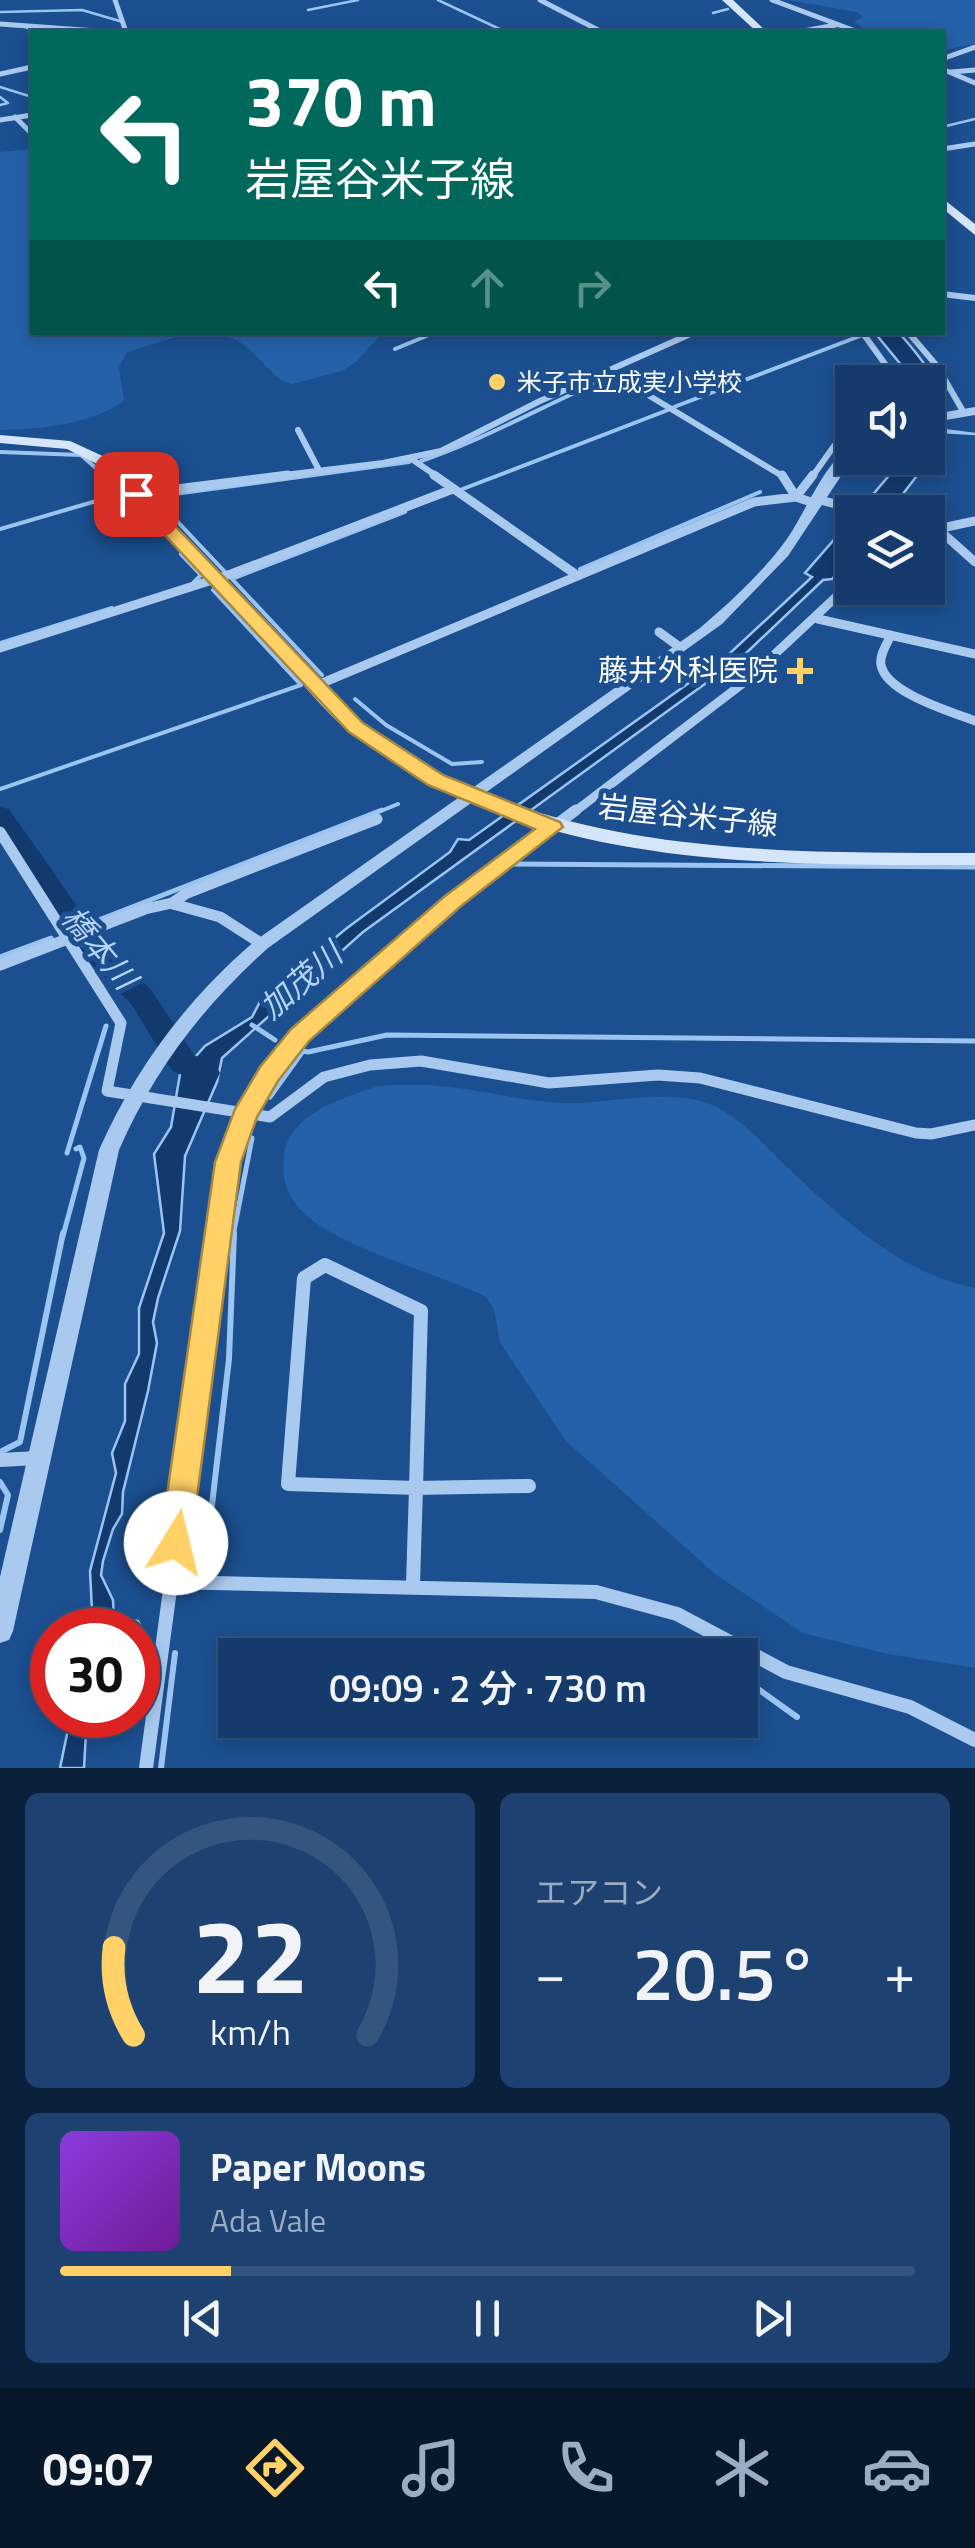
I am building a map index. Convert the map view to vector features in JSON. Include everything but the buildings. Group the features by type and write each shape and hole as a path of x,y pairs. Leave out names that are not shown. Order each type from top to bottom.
{"main road":[{"path":"727,0 760,30"},
{"path":"945,204 975,231"},
{"name":"岩屋谷米子線","path":"0,439 44,440 88,452 136,494 356,728 397,758 478,800 546,826 610,840 742,857 975,859"}],"street":[{"path":"115,0 116,12 125,21 127,30"},
{"path":"540,0 598,30"},
{"path":"772,0 853,30"},
{"path":"0,24 83,30"},
{"path":"808,30 837,24"},
{"path":"945,58 975,47"},
{"path":"0,74 30,67"},
{"path":"946,70 975,70"},
{"path":"946,70 975,83"},
{"path":"0,120 30,114"},
{"path":"18,117 30,132"},
{"path":"945,149 975,144"},
{"path":"945,294 975,298"},
{"path":"136,494 410,458 466,442 540,401 689,335"},
{"path":"864,335 886,365"},
{"path":"911,335 937,366 964,413"},
{"path":"610,372 780,472 796,497"},
{"path":"298,430 320,472"},
{"path":"796,497 835,443"},
{"path":"410,458 578,576"},
{"path":"0,1631 110,1150 135,1094 160,1053 213,986 262,944 478,800 739,602 823,502 835,468"},
{"path":"0,648 215,579 452,489"},
{"path":"315,686 754,502 796,497 835,505"},
{"path":"945,527 975,520"},
{"path":"945,539 975,562"},
{"path":"146,1768 228,1162 244,1116 269,1074 300,1035 453,901 546,826 743,684 835,600"},
{"path":"818,619 975,654"},
{"path":"659,632 681,648"},
{"path":"891,635 881,657 888,679 902,690 975,722"},
{"path":"172,904 187,893 377,819"},
{"path":"0,832 71,938 121,1023 107,1091 244,1116 270,1116 282,1111 310,1084 335,1073 420,1061 549,1083 682,1076 916,1132 931,1134 975,1125"},
{"path":"0,965 144,909 172,904 198,906 228,919 262,944"},
{"path":"413,1584 416,1488 422,1311 334,1266 321,1265 304,1278 288,1484 416,1488 529,1486"},
{"path":"0,1460 37,1458"},
{"path":"170,1582 579,1588 642,1600 708,1628 793,1676 912,1704 975,1740"}],"shaded area":[{"path":"788,0 975,0 975,44 945,50 945,30 865,29 854,22 863,17 857,12"},
{"path":"30,149 30,335 182,335 127,352 119,367 124,401 96,416 65,424 0,430 0,152"},
{"path":"220,335 379,335 357,361 342,371 292,384 273,373 249,349"},
{"path":"378,1086 439,1086 567,1103 667,1097 706,1103 741,1123 827,1204 873,1240 922,1270 975,1288 975,1668 888,1654 803,1633 715,1574 566,1441 500,1343 494,1309 486,1297 359,1246 313,1221 298,1207 287,1190 284,1171 288,1142 296,1129 320,1110"}],"water":[{"path":"877,335 901,335 925,365 901,365"},
{"path":"890,475 918,475 902,495 872,495"},
{"name":"加茂川","path":"835,539 835,576 823,580 742,657 363,932 222,1058 217,1082 185,1156 180,1231 153,1322 157,1343 148,1391 123,1492 122,1514 103,1561 101,1575 113,1608 92,1608 90,1571 116,1473 112,1453 125,1421 125,1384 139,1354 139,1308 164,1233 154,1154 171,1127 180,1074 205,1046 252,1017 262,998 347,928 450,852 458,839 469,840 728,655 812,577 805,573"},
{"path":"66,1738 86,1738 84,1768 60,1768"}],"waterway":[{"path":"308,10 358,0"},
{"path":"438,0 502,30"},
{"path":"713,13 728,9"},
{"path":"0,12 82,10 123,22"},
{"path":"27,28 50,30"},
{"path":"0,87 30,96"},
{"path":"0,97 8,103 0,105"},
{"path":"945,126 975,119"},
{"path":"395,349 429,335"},
{"path":"674,407 860,336"},
{"path":"421,461 610,377"},
{"path":"611,378 643,396"},
{"path":"460,490 668,410"},
{"path":"0,452 81,455 130,498"},
{"path":"167,495 409,462"},
{"path":"580,569 760,492"},
{"path":"0,529 124,493"},
{"path":"158,501 226,573"},
{"path":"322,675 232,579 405,512"},
{"path":"181,554 201,575 194,582"},
{"path":"0,789 301,685 213,590"},
{"path":"0,643 112,608"},
{"path":"355,699 386,725 452,764 482,762"},
{"path":"376,813 398,804"},
{"path":"78,928 382,810"},
{"name":"橋本川","path":"0,815 88,943 142,998 183,1063 205,1073"},
{"path":"512,864 975,867"},
{"path":"0,957 51,938"},
{"name":"加茂川","path":"252,1025 275,1040"},
{"path":"67,1153 106,1026"},
{"path":"303,1051 387,1035 975,1041"},
{"path":"298,1050 303,1051"},
{"path":"270,1097 303,1051"},
{"path":"233,1236 252,1138"},
{"path":"63,1236 84,1158 80,1147 76,1149"},
{"path":"0,1452 20,1442 63,1233"},
{"path":"207,1548 229,1359 234,1233"},
{"path":"0,1482 8,1495 0,1530"},
{"path":"161,1768 175,1653"},
{"path":"758,1689 797,1717"}],"place":[{"name":"米子市立成実小学校","path":"497,382"},
{"name":"藤井外科医院","path":"800,671"}],"route":[{"path":"136,494 356,728 435,780 486,804 552,827 453,901 300,1035 269,1074 244,1116 228,1162 176,1543"}]}
